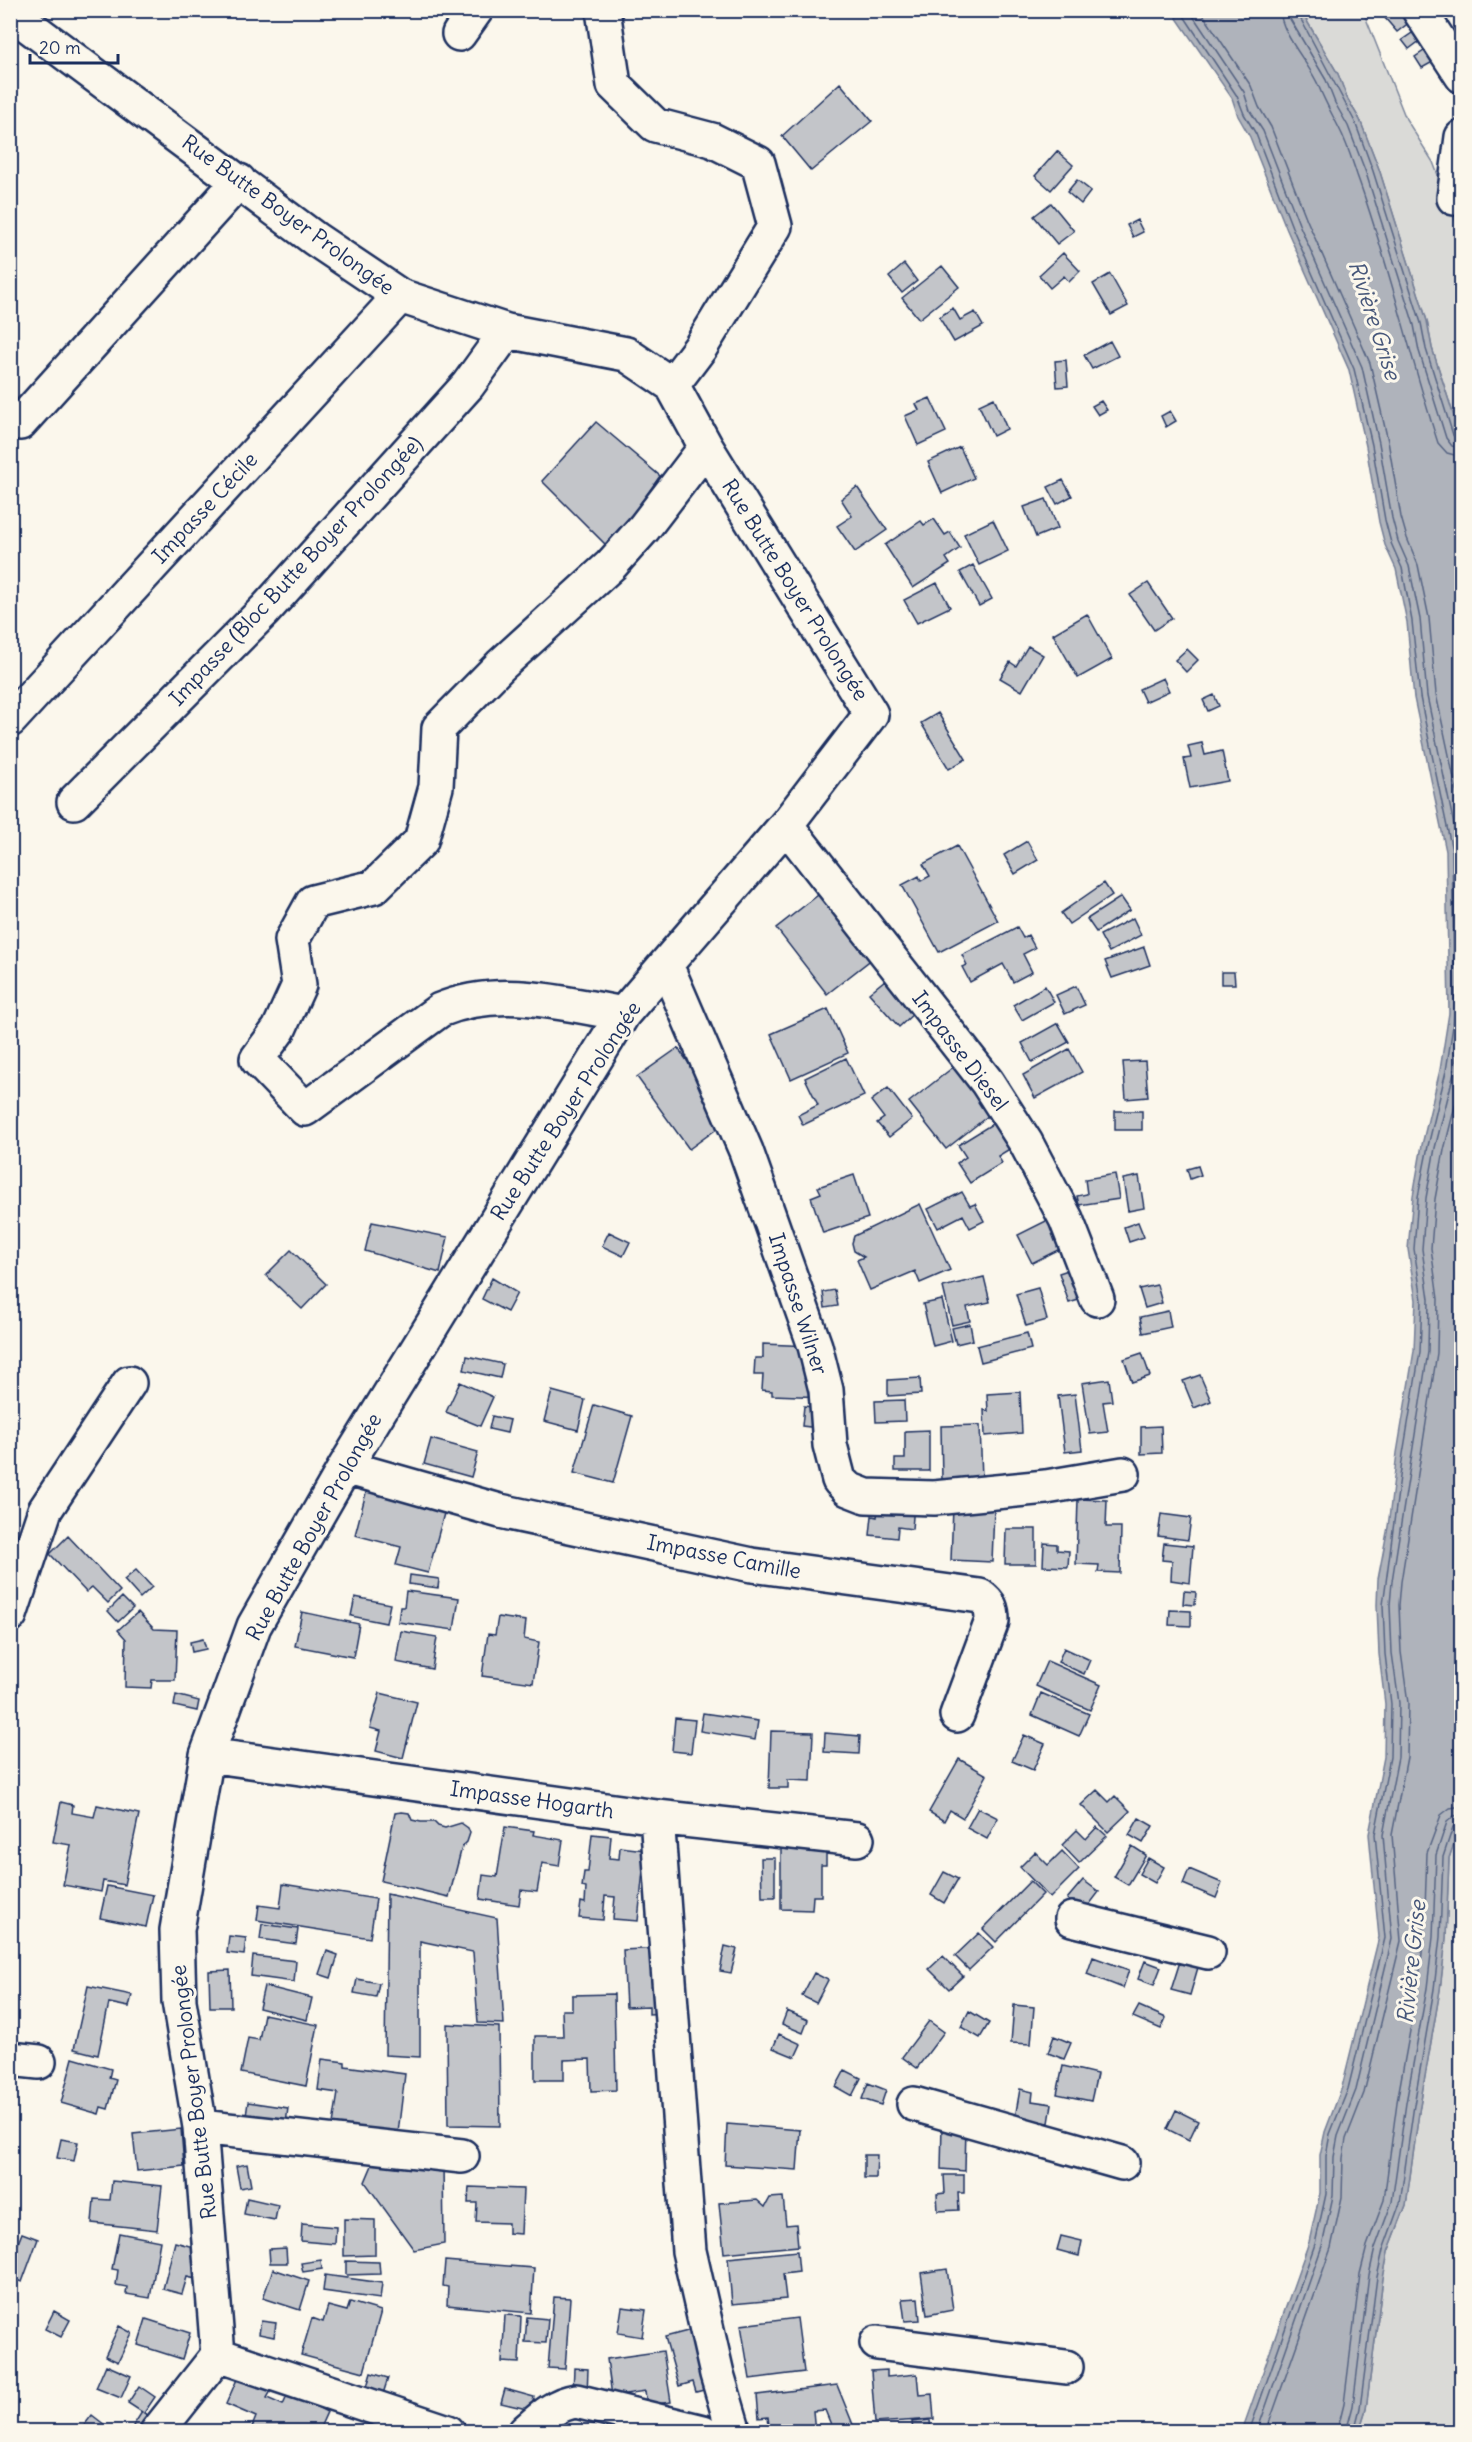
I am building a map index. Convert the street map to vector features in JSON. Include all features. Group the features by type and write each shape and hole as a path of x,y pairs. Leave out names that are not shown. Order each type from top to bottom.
{"street":[{"path":"603,10 614,85 655,125 712,140 758,163 775,226 700,348 672,385"},
{"path":"1419,10 1461,76"},
{"name":"Rue Butte Boyer Prolongée","path":"10,12 315,239 400,296 507,331 627,354 672,385 706,447 871,714 786,825 623,1014 345,1467 254,1626 207,1755 177,1930 179,2001 200,2127 218,2355"},
{"path":"1454,198 1461,136"},
{"path":"20,423 239,181"},
{"name":"Impasse Cécile","path":"10,720 400,296"},
{"name":"Impasse (Bloc Butte Boyer Prolongée)","path":"74,802 265,610 468,385 507,331"},
{"path":"623,1014 539,999 486,997 460,1001 440,1010 304,1109 257,1059 279,1029 299,985 292,940 313,902 374,887 421,841 436,787 439,728 501,665 611,565 644,528 706,447"},
{"name":"Impasse Diesel","path":"786,825 987,1082 1026,1143 1066,1219 1097,1299"},
{"name":"Impasse Wilner","path":"666,965 746,1151 814,1347 826,1390 830,1445 839,1480 848,1489 866,1496 934,1498 1046,1487 1123,1474"},
{"path":"10,1615 45,1510 129,1383"},
{"name":"Impasse Camille","path":"345,1467 500,1511 752,1565 980,1596 988,1601 992,1611 992,1621 957,1714"},
{"name":"Impasse Hogarth","path":"207,1755 657,1818 857,1839"},
{"path":"657,1818 688,2251 717,2374 734,2432"},
{"path":"1072,1919 1208,1952"},
{"path":"914,2104 1122,2163"},
{"path":"200,2127 462,2156"},
{"path":"877,2343 1066,2367"},
{"path":"157,2432 218,2355 447,2432"},
{"path":"525,2432 555,2407 564,2402 576,2401 703,2432"}],"shaded area":[{"path":"1301,11 1363,11 1406,119 1433,162 1461,235 1461,451 1457,426 1432,348 1427,321 1379,169 1360,120 1347,98 1338,74"},
{"path":"1461,1821 1461,2431 1359,2432 1366,2409 1388,2252 1406,2205 1440,1990 1446,1938 1449,1858"}],"water":[{"name":"Rivière Grise","path":"1172,11 1301,11 1338,74 1347,98 1360,120 1379,169 1427,321 1432,348 1457,426 1461,451 1462,1821 1449,1858 1446,1938 1440,1990 1406,2205 1388,2252 1366,2409 1359,2431 1242,2431 1309,2242 1320,2193 1320,2155 1325,2132 1342,2087 1379,1937 1369,1834 1384,1757 1385,1704 1379,1654 1378,1579 1414,1351 1416,1300 1408,1249 1413,1196 1422,1145 1440,1070 1449,1013 1446,851 1414,698 1407,622 1396,569 1385,545 1379,522 1366,446 1349,370 1232,98"}],"building":[{"path":"1394,10 1409,10 1415,18 1397,32 1385,18"},
{"path":"1415,31 1421,40 1409,49 1402,40"},
{"path":"1430,47 1438,59 1422,68 1415,57"},
{"path":"840,83 872,121 811,171 782,136"},
{"path":"1057,151 1073,165 1051,190 1035,176"},
{"path":"1077,180 1091,191 1081,204 1067,192"},
{"path":"1051,203 1074,231 1057,244 1034,216"},
{"path":"1137,220 1143,232 1133,237 1127,225"},
{"path":"1063,253 1080,271 1069,282 1064,276 1050,288 1039,275"},
{"path":"904,264 917,281 902,293 889,277"},
{"path":"942,266 959,287 919,319 902,298"},
{"path":"1110,274 1128,306 1111,315 1093,284"},
{"path":"953,308 960,320 975,312 983,326 954,342 939,317"},
{"path":"1110,341 1118,356 1092,369 1084,355"},
{"path":"1066,360 1068,386 1057,387 1055,361"},
{"path":"930,398 946,432 918,445 905,416 919,410 916,404"},
{"path":"994,398 1007,429 993,436 979,405"},
{"path":"1101,401 1107,410 1098,415 1092,406"},
{"path":"1170,411 1176,421 1166,427 1161,416"},
{"path":"596,422 660,476 609,548 542,481"},
{"path":"960,447 974,478 942,493 928,462"},
{"path":"1063,480 1072,496 1057,504 1048,487"},
{"path":"857,487 887,530 855,552 837,526 852,516 841,499"},
{"path":"1046,499 1058,528 1036,537 1024,507"},
{"path":"934,519 945,535 950,532 960,548 946,558 950,564 913,588 885,545 921,521 924,525"},
{"path":"993,520 1008,551 979,565 964,534"},
{"path":"973,565 992,599 979,606 960,572"},
{"path":"937,583 950,607 917,623 904,600"},
{"path":"1148,583 1172,618 1154,630 1130,595"},
{"path":"1087,614 1112,659 1078,678 1053,634"},
{"path":"1028,646 1043,655 1022,691 1000,678 1010,662 1016,666"},
{"path":"1187,649 1198,660 1186,672 1175,660"},
{"path":"1163,678 1169,691 1145,702 1139,689"},
{"path":"1214,695 1219,706 1208,711 1203,700"},
{"path":"938,713 966,759 949,769 921,723"},
{"path":"1202,743 1205,755 1222,751 1228,781 1190,788 1184,759 1191,758 1188,746"},
{"path":"1027,841 1038,860 1015,874 1004,855"},
{"path":"957,846 998,921 939,952 902,885 919,876 921,881 930,876 923,864"},
{"path":"1104,883 1112,895 1069,924 1061,913"},
{"path":"822,892 873,958 827,994 776,928"},
{"path":"1121,897 1130,910 1096,932 1087,919"},
{"path":"1133,918 1141,935 1109,952 1100,935"},
{"path":"1017,927 1023,938 1028,935 1035,948 1023,954 1032,972 1013,982 1003,964 970,982 962,967 967,965 962,955"},
{"path":"1144,947 1150,965 1112,978 1105,961"},
{"path":"1221,972 1234,972 1235,984 1221,984"},
{"path":"885,980 914,1013 899,1027 869,993"},
{"path":"1045,986 1054,1002 1022,1020 1013,1005"},
{"path":"1076,986 1085,1005 1065,1014 1056,995"},
{"path":"828,1009 848,1053 791,1079 771,1034"},
{"path":"1058,1023 1069,1042 1032,1062 1022,1043"},
{"path":"678,1048 729,1120 689,1149 637,1077"},
{"path":"1069,1049 1082,1072 1035,1098 1023,1075"},
{"path":"846,1058 864,1096 803,1125 798,1115 818,1105 805,1078"},
{"path":"961,1061 998,1108 946,1149 909,1102"},
{"path":"1145,1061 1148,1097 1126,1099 1123,1062"},
{"path":"888,1088 912,1119 889,1137 877,1123 884,1118 871,1101"},
{"path":"1115,1111 1142,1111 1142,1130 1115,1130"},
{"path":"1005,1116 1021,1142 998,1156 1002,1163 970,1183 957,1163 966,1157 958,1145"},
{"path":"1198,1166 1201,1175 1190,1179 1187,1169"},
{"path":"1115,1174 1119,1199 1079,1205 1077,1196 1087,1194 1085,1179"},
{"path":"854,1175 868,1218 823,1233 811,1197 821,1193 818,1187"},
{"path":"1139,1176 1144,1208 1128,1211 1123,1179"},
{"path":"962,1192 970,1206 975,1204 984,1221 970,1228 963,1215 938,1228 928,1209"},
{"path":"920,1204 950,1270 920,1283 915,1271 870,1290 857,1260 864,1257 854,1251 852,1243 854,1236"},
{"path":"1058,1215 1072,1243 1032,1263 1018,1235"},
{"path":"372,1222 448,1237 440,1273 365,1251"},
{"path":"1138,1222 1144,1237 1129,1242 1124,1227"},
{"path":"609,1232 630,1242 623,1256 602,1246"},
{"path":"291,1250 326,1284 302,1309 266,1275"},
{"path":"1080,1266 1091,1296 1069,1303 1059,1273"},
{"path":"984,1277 990,1302 967,1307 970,1321 952,1325 943,1287"},
{"path":"492,1278 517,1293 507,1312 482,1299"},
{"path":"1157,1285 1162,1303 1145,1308 1139,1289"},
{"path":"1038,1288 1047,1320 1026,1326 1016,1294"},
{"path":"835,1290 838,1306 825,1308 823,1292"},
{"path":"942,1300 952,1341 933,1346 923,1304"},
{"path":"1168,1311 1171,1327 1143,1333 1140,1317"},
{"path":"970,1324 973,1340 956,1344 952,1328"},
{"path":"1027,1333 1031,1349 981,1362 977,1346"},
{"path":"763,1344 812,1346 825,1397 772,1395 772,1391 762,1390 763,1375 754,1375 755,1358 763,1358"},
{"path":"1142,1353 1150,1376 1132,1382 1124,1359"},
{"path":"467,1356 503,1364 500,1378 464,1370"},
{"path":"1200,1375 1211,1401 1194,1408 1183,1381"},
{"path":"920,1378 921,1394 888,1396 888,1380"},
{"path":"1109,1379 1112,1401 1103,1402 1108,1432 1090,1434 1082,1383"},
{"path":"460,1382 493,1397 480,1426 446,1412"},
{"path":"552,1391 585,1400 578,1430 544,1421"},
{"path":"1020,1392 1022,1433 985,1436 984,1410 988,1411 987,1394"},
{"path":"1075,1394 1082,1450 1065,1452 1058,1396"},
{"path":"904,1400 905,1421 876,1422 875,1401"},
{"path":"594,1405 632,1416 613,1483 574,1473"},
{"path":"804,1406 820,1408 818,1428 802,1426"},
{"path":"492,1416 510,1420 507,1433 489,1429"},
{"path":"980,1425 982,1479 942,1480 941,1426"},
{"path":"1161,1426 1162,1453 1141,1454 1141,1427"},
{"path":"929,1430 929,1471 895,1471 895,1459 905,1459 905,1431"},
{"path":"431,1439 478,1452 471,1477 424,1464"},
{"path":"368,1485 446,1506 428,1573 396,1565 401,1547 355,1535"},
{"path":"1078,1499 1107,1500 1106,1527 1121,1527 1120,1573 1098,1572 1099,1565 1076,1564"},
{"path":"879,1501 914,1504 912,1529 898,1527 897,1538 870,1535 872,1516 877,1517"},
{"path":"953,1508 994,1509 992,1562 951,1560"},
{"path":"1161,1514 1191,1518 1188,1540 1158,1536"},
{"path":"1006,1529 1036,1529 1036,1564 1005,1564"},
{"path":"68,1536 120,1591 108,1603 92,1587 86,1592 50,1554"},
{"path":"1044,1543 1057,1544 1057,1550 1069,1551 1068,1567 1043,1566"},
{"path":"1164,1543 1193,1546 1190,1583 1171,1580 1172,1561 1162,1560"},
{"path":"136,1570 152,1587 140,1598 124,1580"},
{"path":"410,1575 439,1579 438,1588 409,1584"},
{"path":"406,1591 459,1598 454,1630 398,1622 400,1607 404,1607"},
{"path":"1184,1591 1196,1592 1195,1605 1183,1604"},
{"path":"122,1597 133,1608 118,1622 108,1611"},
{"path":"355,1597 390,1604 386,1623 351,1616"},
{"path":"1170,1610 1191,1611 1191,1626 1169,1625"},
{"path":"138,1612 154,1629 177,1630 175,1680 152,1680 151,1688 125,1687 126,1639 118,1630"},
{"path":"302,1612 359,1624 353,1657 295,1646"},
{"path":"498,1617 526,1621 524,1639 539,1642 533,1683 482,1676 488,1634 495,1635"},
{"path":"401,1631 437,1637 432,1669 396,1662"},
{"path":"203,1639 206,1649 192,1652 190,1642"},
{"path":"1064,1648 1090,1660 1084,1674 1058,1662"},
{"path":"1047,1661 1101,1685 1090,1710 1036,1686"},
{"path":"380,1693 417,1702 403,1758 376,1751 381,1731 370,1728"},
{"path":"1041,1693 1089,1714 1079,1736 1032,1715"},
{"path":"176,1695 199,1701 197,1711 174,1706"},
{"path":"703,1713 758,1721 755,1740 700,1731"},
{"path":"675,1718 695,1720 691,1753 672,1751"},
{"path":"771,1731 813,1732 811,1781 788,1780 788,1788 769,1788"},
{"path":"825,1733 860,1736 859,1754 824,1752"},
{"path":"1024,1735 1045,1744 1033,1770 1012,1761"},
{"path":"959,1759 987,1775 963,1818 950,1810 944,1821 929,1812"},
{"path":"1097,1790 1109,1802 1115,1796 1130,1811 1108,1832 1081,1805"},
{"path":"61,1802 73,1805 72,1813 94,1817 97,1805 139,1814 124,1885 103,1881 101,1892 63,1885 71,1845 53,1842"},
{"path":"978,1808 998,1818 987,1839 967,1828"},
{"path":"395,1813 409,1813 412,1820 434,1822 445,1828 461,1823 468,1828 470,1833 467,1842 462,1847 449,1897 381,1881"},
{"path":"1139,1818 1153,1826 1143,1843 1129,1835"},
{"path":"505,1827 534,1831 533,1835 563,1840 559,1866 542,1863 537,1892 521,1890 519,1905 480,1899 483,1875 497,1877"},
{"path":"1097,1827 1107,1836 1079,1863 1062,1845 1077,1830 1086,1839"},
{"path":"592,1834 611,1836 609,1858 619,1859 620,1847 645,1850 638,1921 613,1919 615,1897 605,1896 603,1920 579,1918 581,1902 585,1903 586,1888 582,1887 584,1872 588,1872"},
{"path":"781,1846 826,1847 826,1865 821,1865 821,1896 813,1896 812,1910 781,1909"},
{"path":"1132,1846 1146,1855 1128,1885 1114,1877"},
{"path":"1062,1851 1079,1869 1050,1898 1020,1867 1035,1852 1048,1865"},
{"path":"761,1858 775,1858 775,1897 762,1897"},
{"path":"1148,1858 1164,1867 1155,1883 1139,1874"},
{"path":"1189,1869 1222,1883 1216,1898 1183,1884"},
{"path":"944,1872 958,1879 944,1903 931,1895"},
{"path":"1083,1880 1099,1892 1083,1913 1067,1899"},
{"path":"1030,1881 1043,1894 996,1942 983,1929"},
{"path":"283,1884 376,1899 370,1938 257,1920 259,1905 280,1908"},
{"path":"107,1886 153,1895 146,1927 100,1918"},
{"path":"387,1894 497,1918 504,2024 478,2023 473,1952 420,1941 420,2057 385,2055"},
{"path":"262,1924 298,1929 296,1944 260,1939"},
{"path":"979,1933 993,1947 969,1970 955,1956"},
{"path":"229,1936 246,1938 244,1955 227,1953"},
{"path":"725,1946 737,1949 731,1973 720,1971"},
{"path":"660,1948 664,2013 649,2014 649,2006 626,2007 623,1950"},
{"path":"327,1951 338,1955 331,1978 319,1974"},
{"path":"1183,1952 1201,1957 1190,1995 1171,1990"},
{"path":"253,1956 296,1961 294,1982 251,1976"},
{"path":"943,1956 963,1976 949,1989 929,1969"},
{"path":"1093,1957 1129,1970 1123,1988 1087,1974"},
{"path":"1145,1961 1161,1967 1154,1985 1138,1979"},
{"path":"230,1970 231,2007 210,2007 209,1971"},
{"path":"814,1973 828,1980 816,2003 802,1996"},
{"path":"357,1979 379,1983 376,1997 354,1993"},
{"path":"88,1986 132,1995 129,2007 109,2003 98,2055 74,2049"},
{"path":"264,1986 312,1998 307,2020 259,2008"},
{"path":"614,1994 616,2090 591,2091 590,2059 564,2060 564,2080 535,2080 535,2036 563,2036 562,2010 572,2010 572,1995"},
{"path":"1014,2005 1034,2007 1031,2044 1011,2043"},
{"path":"1139,2006 1166,2018 1161,2029 1133,2017"},
{"path":"787,2011 808,2020 803,2033 782,2024"},
{"path":"969,2011 989,2023 980,2038 961,2027"},
{"path":"264,2014 318,2025 306,2086 241,2073 248,2038 259,2040"},
{"path":"929,2021 944,2032 917,2068 902,2057"},
{"path":"447,2024 499,2027 500,2126 448,2125"},
{"path":"779,2034 801,2044 795,2057 773,2048"},
{"path":"1054,2036 1071,2043 1064,2059 1048,2053"},
{"path":"73,2058 111,2069 109,2078 116,2080 108,2109 101,2107 99,2114 61,2103"},
{"path":"322,2059 345,2062 345,2066 405,2074 398,2133 333,2124 338,2093 318,2090"},
{"path":"1063,2066 1097,2074 1091,2101 1057,2094"},
{"path":"845,2070 861,2078 852,2096 836,2087"},
{"path":"868,2083 886,2090 881,2105 862,2099"},
{"path":"1020,2089 1033,2092 1032,2101 1052,2104 1049,2123 1015,2118"},
{"path":"248,2102 288,2108 286,2123 246,2116"},
{"path":"1176,2110 1198,2121 1189,2140 1167,2129"},
{"path":"727,2124 800,2130 797,2170 725,2165"},
{"path":"942,2124 966,2125 965,2171 941,2169"},
{"path":"181,2129 184,2166 137,2171 133,2134"},
{"path":"61,2139 78,2142 74,2161 57,2158"},
{"path":"864,2155 877,2155 876,2178 864,2178"},
{"path":"376,2156 443,2163 444,2244 414,2250 365,2182"},
{"path":"247,2164 251,2186 240,2188 236,2166"},
{"path":"944,2175 964,2175 964,2193 958,2193 959,2210 938,2211 937,2194 945,2193"},
{"path":"112,2181 162,2186 157,2230 92,2223 94,2199 110,2200"},
{"path":"469,2187 523,2189 521,2234 508,2233 508,2223 476,2222 477,2203 468,2203"},
{"path":"783,2197 786,2225 796,2224 798,2246 724,2253 719,2203 757,2200 765,2207 770,2198"},
{"path":"247,2198 278,2205 275,2220 244,2214"},
{"path":"344,2219 375,2220 375,2255 344,2256"},
{"path":"302,2224 336,2227 335,2244 301,2241"},
{"path":"22,2233 38,2239 22,2282 10,2278 10,2263"},
{"path":"119,2233 160,2241 150,2298 126,2294 127,2287 116,2285 118,2270 112,2269"},
{"path":"1061,2236 1082,2241 1079,2256 1057,2250"},
{"path":"175,2242 208,2251 200,2280 187,2277 182,2294 163,2289"},
{"path":"286,2248 287,2263 270,2263 269,2249"},
{"path":"797,2251 799,2272 783,2274 786,2299 732,2304 728,2258"},
{"path":"321,2260 322,2269 303,2272 301,2263"},
{"path":"346,2261 379,2262 380,2274 346,2275"},
{"path":"445,2261 534,2268 531,2313 447,2305 448,2287 443,2286"},
{"path":"273,2269 309,2281 300,2310 263,2298"},
{"path":"947,2269 953,2310 927,2315 921,2273"},
{"path":"325,2275 382,2283 380,2299 323,2291"},
{"path":"554,2297 570,2298 565,2369 548,2368"},
{"path":"918,2298 920,2320 905,2321 902,2299"},
{"path":"350,2302 381,2311 364,2372 301,2355 312,2318 323,2322 328,2306 347,2311"},
{"path":"622,2307 646,2310 642,2337 618,2333"},
{"path":"54,2311 70,2320 61,2337 45,2329"},
{"path":"505,2315 521,2316 519,2363 502,2362"},
{"path":"527,2317 548,2319 546,2343 525,2342"},
{"path":"797,2318 804,2372 750,2379 741,2325"},
{"path":"146,2319 190,2333 182,2359 138,2345"},
{"path":"261,2321 276,2323 274,2337 259,2334"},
{"path":"119,2326 132,2333 118,2362 105,2356"},
{"path":"699,2328 715,2387 696,2392 693,2382 679,2386 665,2337"},
{"path":"663,2351 671,2402 647,2405 645,2391 612,2396 607,2359"},
{"path":"106,2365 131,2376 121,2398 96,2388"},
{"path":"574,2368 588,2369 587,2394 573,2393"},
{"path":"887,2370 887,2377 917,2374 919,2395 932,2394 934,2419 875,2423 871,2371"},
{"path":"371,2373 388,2378 383,2394 366,2390"},
{"path":"238,2377 254,2385 256,2382 272,2389 267,2398 283,2405 288,2394 303,2401 305,2397 314,2400 313,2405 327,2412 318,2432 250,2432 256,2417 226,2404"},
{"path":"837,2385 856,2432 834,2432 825,2410 813,2411 815,2432 770,2432 768,2417 759,2418 757,2395"},
{"path":"139,2386 155,2397 144,2413 158,2422 141,2432 133,2426 142,2412 128,2403"},
{"path":"505,2389 534,2397 531,2410 501,2403"},
{"path":"92,2415 114,2432 79,2432"},
{"path":"930,2420 931,2432 913,2432 912,2422"}]}
